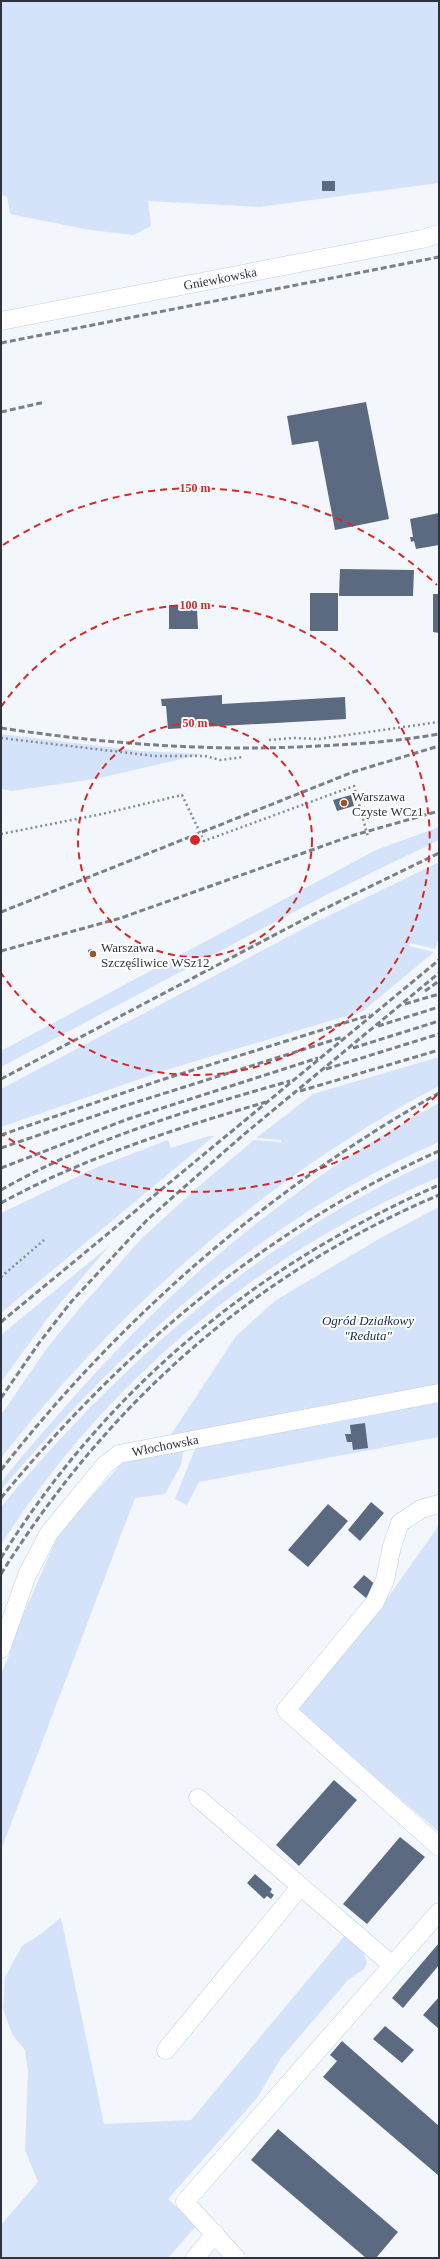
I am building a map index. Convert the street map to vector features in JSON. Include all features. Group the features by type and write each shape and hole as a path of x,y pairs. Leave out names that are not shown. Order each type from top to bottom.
{"street":[{"name":"Gniewkowska","path":"1,321 422,239 439,234"},
{"name":"Włochowska","path":"1,1649 27,1575 49,1533 105,1465 119,1454 439,1393"},
{"path":"439,1504 421,1509 400,1523 392,1546 385,1580 375,1602 286,1710 439,1847"},
{"path":"198,1798 392,1965"},
{"path":"166,2050 300,1887"},
{"path":"236,2258 185,2202 439,1912"},
{"path":"195,2258 215,2234"}],"path":[{"path":"270,740 293,738 319,739 439,722"},
{"path":"1,738 156,756 205,756 220,760 244,757"},
{"path":"1,834 102,814 182,795 204,840 354,786 368,837"},
{"path":"1,1277 44,1240"}],"green space":[{"path":"1,1 439,1 439,183 259,207 148,201 151,226 134,235 90,230 10,214 7,197 1,195"},
{"path":"1,734 140,751 203,754 95,779 12,791 1,789"},
{"path":"439,827 439,840 324,896 1,1067 1,1051 376,850"},
{"path":"439,862 439,938 435,949 410,943 409,946 434,952 363,1011 166,1070 1,1127 1,1089 316,922"},
{"path":"439,1057 439,1086 376,1122 315,1161 257,1203 200,1249 147,1297 96,1348 47,1402 1,1458 1,1415 47,1348 79,1309 142,1238 199,1186 254,1140 281,1142 281,1140 256,1138 313,1094"},
{"path":"439,1103 439,1142 374,1173 313,1209 255,1248 200,1290 147,1336 97,1385 48,1436 1,1490 1,1483 9,1472 83,1386 162,1305 193,1276 259,1221 329,1170 365,1146"},
{"path":"209,1136 214,1136 1,1313 1,1213 100,1166 168,1140 171,1148"},
{"path":"439,1158 439,1177 373,1208 310,1243 250,1283 192,1328 138,1376 88,1429 42,1485 1,1545 1,1507 47,1453 96,1402 147,1353 200,1307 256,1264 314,1224 375,1189"},
{"name":"Ogród Działkowy \"Reduta\"","path":"439,1207 439,1386 168,1439 236,1336 276,1300 384,1236"},
{"path":"109,1246 51,1314 1,1382 1,1335"},
{"path":"439,1402 439,1437 199,1482 187,1505 175,1499 197,1444 318,1422 319,1426"},
{"path":"184,1446 181,1465 165,1494 135,1498 1,1850 1,1674 10,1653 9,1647 60,1531 125,1460"},
{"path":"439,1525 439,1832 295,1709 382,1606"},
{"path":"61,1917 104,2124 191,2120 346,1934 363,1952 367,1962 364,1969 348,1980 281,2058 257,2098 168,2199 197,2225 168,2258 1,2258 1,2225 38,2182 25,2150 28,2072 25,2050 12,2034 3,2009 5,1977 22,1946 41,1934"}],"building":[{"path":"322,181 335,181 335,191 322,191"},
{"path":"366,402 389,519 335,530 318,441 292,445 287,416"},
{"path":"439,513 439,545 416,549 414,541 411,542 410,537 413,537 410,519"},
{"path":"340,569 414,570 413,596 339,596"},
{"path":"310,593 338,593 338,631 310,631"},
{"path":"433,594 439,594 439,633 433,632"},
{"path":"169,605 178,605 178,610 197,610 198,629 169,629"},
{"path":"222,695 222,704 345,697 346,719 168,729 166,706 162,706 161,699"},
{"name":"Warszawa Czyste WCz1","path":"351,795 354,806 337,811 333,800"},
{"name":"Warszawa Szczęśliwice WSz12","path":"92,949 92,951 95,951 97,957 90,958 88,950"},
{"path":"365,1423 368,1448 353,1450 352,1442 347,1442 345,1434 351,1434 350,1425"},
{"path":"371,1502 384,1513 360,1541 348,1530"},
{"path":"328,1504 348,1521 308,1567 288,1550"},
{"path":"364,1575 377,1586 366,1598 353,1587"},
{"path":"334,1780 357,1800 299,1866 276,1845"},
{"path":"400,1837 425,1857 367,1924 343,1904"},
{"path":"255,1874 272,1889 270,1892 274,1895 271,1899 267,1896 264,1899 247,1883"},
{"path":"439,1943 439,1965 403,2008 392,1998"},
{"path":"439,1997 439,2029 423,2015"},
{"path":"385,2026 414,2050 402,2063 373,2039"},
{"path":"342,2041 439,2126 439,2176 323,2077 337,2061 330,2055"},
{"path":"278,2129 398,2232 376,2258 366,2258 251,2160"}],"railway":[{"path":"1,343 439,257"},
{"path":"1,412 45,402"},
{"path":"1,728 41,734 120,742 239,748 278,748 349,744 439,734"},
{"path":"1,912 353,772 439,746"},
{"path":"1,951 121,918 351,836 439,811"},
{"path":"1,1079 320,911 439,853"},
{"path":"1,1322 439,960"},
{"path":"1,1398 39,1343 71,1302 147,1220 242,1136 439,973"},
{"path":"425,991 439,981"},
{"path":"405,1004 439,994"},
{"path":"378,1026 439,1007"},
{"path":"1,1135 161,1080 370,1015"},
{"path":"353,1048 439,1021"},
{"path":"326,1069 439,1034"},
{"path":"1,1148 124,1106 343,1037"},
{"path":"300,1091 439,1050"},
{"path":"1,1168 128,1119 318,1058"},
{"path":"1,1190 70,1155 106,1140 179,1114 290,1081"},
{"path":"1,1470 96,1360 148,1308 201,1260 257,1214 315,1171 376,1130 439,1093"},
{"path":"1,1203 65,1172 131,1145 266,1102"},
{"path":"1,1498 47,1444 96,1393 147,1344 200,1299 256,1256 314,1217 375,1182 439,1151"},
{"path":"1,1558 43,1496 88,1439 138,1386 191,1338 248,1293 308,1253 372,1217 439,1185"},
{"path":"1,1574 43,1512 88,1454 138,1400 190,1350 247,1305 307,1264 371,1227 439,1195"}],"place":[{"name":"Warszawa Czyste WCz1","path":"344,803"},
{"name":"Warszawa Szczęśliwice WSz12","path":"93,954"}]}
